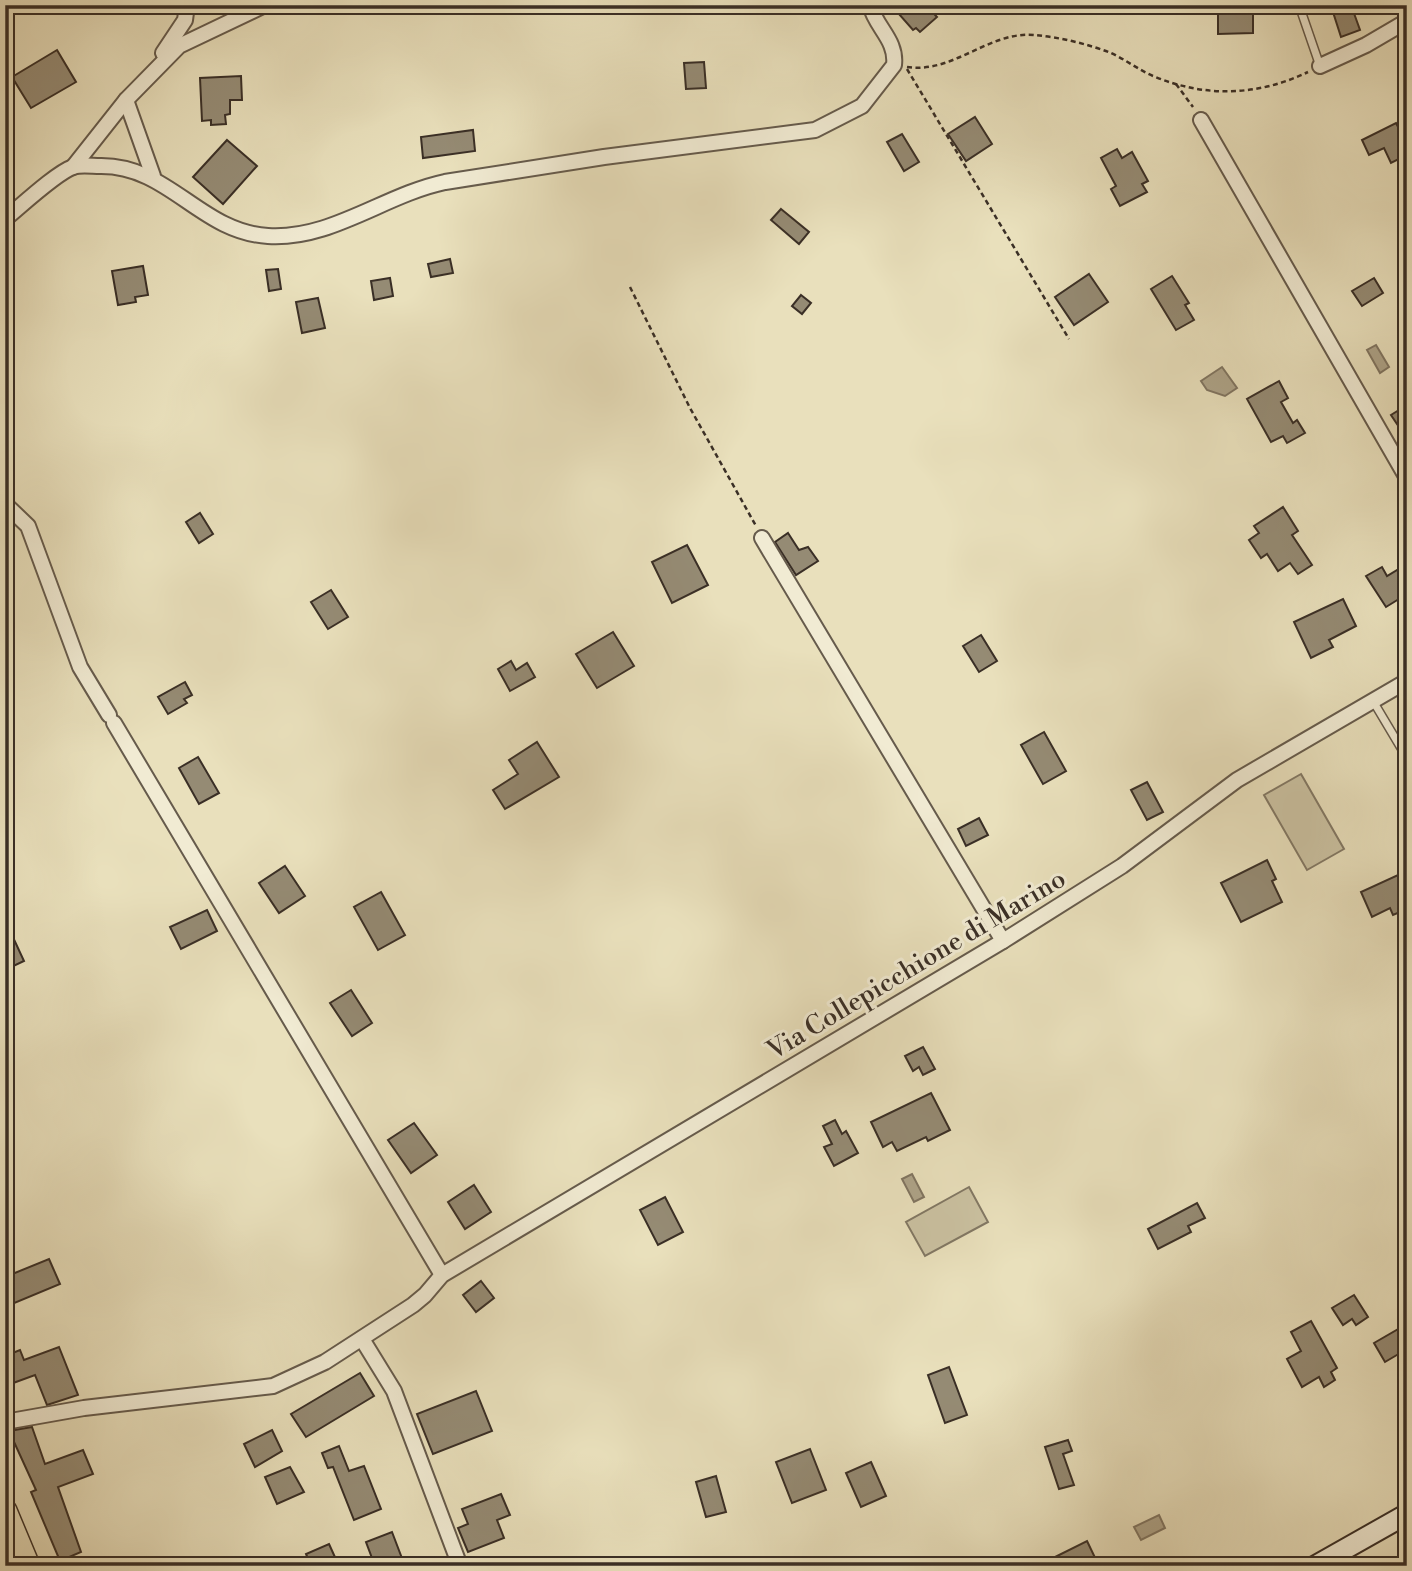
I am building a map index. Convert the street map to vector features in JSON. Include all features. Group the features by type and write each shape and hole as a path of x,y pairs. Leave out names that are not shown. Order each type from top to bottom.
{"main road":[{"path":"5,1511 28,1566"}],"street":[{"path":"158,68 163,52 185,20 187,5"},
{"path":"5,219 73,167 126,100 179,47 265,5"},
{"path":"73,167 117,166 153,176 230,228 255,235 295,235 333,226 405,192 445,181 604,156 815,130 862,106 900,66 894,46 873,15 870,5"},
{"path":"1320,66 1366,45 1407,21"},
{"path":"126,100 153,176"},
{"path":"1201,120 1407,478"},
{"path":"5,503 28,527 80,667 442,1275"},
{"path":"762,538 1003,941"},
{"name":"Via Collepicchione di Marino","path":"5,1422 102,1406 260,1389 298,1376 362,1339 419,1300 442,1275 1003,941 1122,866 1237,780 1407,681"},
{"path":"362,1339 394,1391 460,1566"},
{"path":"1315,1566 1407,1514"}],"lane":[{"path":"1298,5 1320,66"},
{"path":"1373,701 1407,758"}],"path":[{"path":"900,66 927,67 973,53 1009,37 1033,35 1103,50 1144,72 1176,84 1248,92 1281,84 1320,66"},
{"path":"900,66 1069,340"},
{"path":"1176,84 1201,120"},
{"path":"630,287 690,408 762,538"}],"shaded area":[{"path":"1376,345 1389,367 1380,373 1367,350"},
{"path":"1222,367 1237,388 1225,396 1207,390 1201,381"},
{"path":"1301,774 1344,849 1307,870 1264,795"},
{"path":"912,1174 924,1197 914,1202 902,1179"},
{"path":"969,1187 988,1222 925,1256 906,1222"},
{"path":"1159,1515 1165,1528 1141,1540 1134,1527"}],"building":[{"path":"891,5 926,5 937,17 920,32 916,28 913,30"},
{"path":"1351,5 1360,30 1341,37 1333,12"},
{"path":"1218,13 1253,13 1253,33 1218,34"},
{"path":"57,50 76,82 31,108 12,77"},
{"path":"704,62 706,88 686,89 684,63"},
{"path":"241,76 242,100 230,100 230,114 225,115 226,124 211,125 211,120 202,121 200,78"},
{"path":"975,117 992,144 966,161 948,134"},
{"path":"1396,123 1407,144 1407,155 1391,163 1384,148 1369,155 1362,140"},
{"path":"473,130 475,151 423,158 421,137"},
{"path":"902,134 919,162 904,171 887,142"},
{"path":"227,140 257,166 223,204 193,177"},
{"path":"1117,149 1122,158 1132,152 1148,181 1142,184 1147,192 1120,206 1111,189 1116,186 1101,158"},
{"path":"781,209 809,232 799,244 771,220"},
{"path":"450,259 453,273 431,277 428,264"},
{"path":"143,266 148,295 135,297 136,302 118,305 112,271"},
{"path":"278,269 281,289 269,291 266,270"},
{"path":"1089,274 1108,302 1074,325 1055,297"},
{"path":"1172,276 1189,303 1185,305 1194,320 1176,330 1151,289"},
{"path":"390,278 393,296 374,300 371,281"},
{"path":"1374,278 1383,293 1362,306 1352,291"},
{"path":"801,295 811,303 802,314 792,306"},
{"path":"318,298 325,328 302,333 296,302"},
{"path":"1279,381 1288,398 1281,402 1293,423 1297,420 1305,433 1287,443 1283,436 1271,442 1247,399"},
{"path":"1407,405 1407,439 1391,415"},
{"path":"1283,507 1298,531 1292,535 1312,565 1298,574 1290,563 1278,571 1267,554 1261,558 1249,540 1259,533 1254,526"},
{"path":"200,513 213,534 199,543 186,522"},
{"path":"788,533 799,550 808,547 818,561 796,575 775,542"},
{"path":"687,545 708,585 672,603 652,562"},
{"path":"1407,564 1407,594 1386,607 1366,576 1382,567 1387,576"},
{"path":"331,590 348,617 328,629 311,602"},
{"path":"1343,599 1356,626 1329,640 1333,647 1311,658 1294,622"},
{"path":"613,632 634,666 597,688 576,654"},
{"path":"981,635 997,661 979,672 963,646"},
{"path":"511,661 516,670 527,663 535,677 510,691 498,669"},
{"path":"185,682 192,695 184,699 187,703 168,714 158,697"},
{"path":"1044,732 1066,771 1043,784 1021,745"},
{"path":"537,742 559,777 505,809 493,790 518,774 509,760"},
{"path":"198,757 219,793 199,804 179,768"},
{"path":"1147,782 1163,812 1147,820 1131,790"},
{"path":"979,818 988,835 966,846 958,829"},
{"path":"1267,860 1276,879 1272,881 1282,902 1241,922 1221,883"},
{"path":"285,866 305,896 279,913 259,883"},
{"path":"1398,875 1407,892 1407,909 1393,915 1390,908 1372,917 1361,892"},
{"path":"381,892 405,935 378,950 354,907"},
{"path":"207,910 217,931 181,949 170,927"},
{"path":"5,920 24,961 5,970"},
{"path":"351,990 372,1023 352,1036 330,1003"},
{"path":"923,1047 935,1069 923,1075 919,1067 913,1071 905,1056"},
{"path":"931,1093 950,1130 928,1141 926,1137 897,1151 892,1142 883,1147 871,1122"},
{"path":"835,1120 842,1134 846,1131 858,1153 834,1166 824,1147 832,1144 823,1126"},
{"path":"414,1123 437,1155 411,1173 388,1140"},
{"path":"474,1185 491,1212 465,1229 448,1202"},
{"path":"665,1197 683,1232 658,1245 640,1210"},
{"path":"1197,1203 1205,1218 1188,1226 1191,1232 1158,1249 1148,1229"},
{"path":"49,1259 60,1284 12,1304 5,1287 5,1277"},
{"path":"481,1281 494,1298 476,1312 463,1295"},
{"path":"1354,1295 1368,1317 1356,1325 1352,1319 1343,1325 1332,1308"},
{"path":"1311,1321 1337,1368 1331,1372 1335,1380 1324,1387 1319,1377 1302,1387 1287,1359 1301,1351 1291,1332"},
{"path":"1407,1324 1407,1349 1385,1362 1374,1343"},
{"path":"59,1347 78,1395 47,1405 35,1375 5,1386 5,1356 20,1350 24,1360"},
{"path":"949,1367 967,1415 945,1423 928,1375"},
{"path":"360,1373 374,1396 306,1437 291,1414"},
{"path":"476,1391 492,1431 433,1454 417,1414"},
{"path":"32,1427 45,1464 83,1450 93,1474 58,1487 81,1552 60,1561 31,1492 36,1490 9,1431"},
{"path":"272,1430 282,1451 255,1467 244,1444"},
{"path":"1068,1440 1072,1451 1063,1454 1074,1485 1059,1489 1045,1447"},
{"path":"339,1446 349,1471 364,1466 381,1509 354,1520 333,1467 328,1468 322,1453"},
{"path":"810,1449 826,1490 792,1503 776,1462"},
{"path":"871,1462 886,1496 861,1507 846,1473"},
{"path":"290,1467 304,1492 277,1504 265,1477"},
{"path":"716,1476 726,1512 706,1517 696,1482"},
{"path":"501,1494 510,1515 497,1520 504,1538 468,1552 458,1528 468,1524 462,1509"},
{"path":"392,1532 403,1561 391,1566 375,1566 366,1542"},
{"path":"1087,1541 1099,1566 1037,1566"},
{"path":"329,1544 339,1566 311,1566 306,1554"}]}
